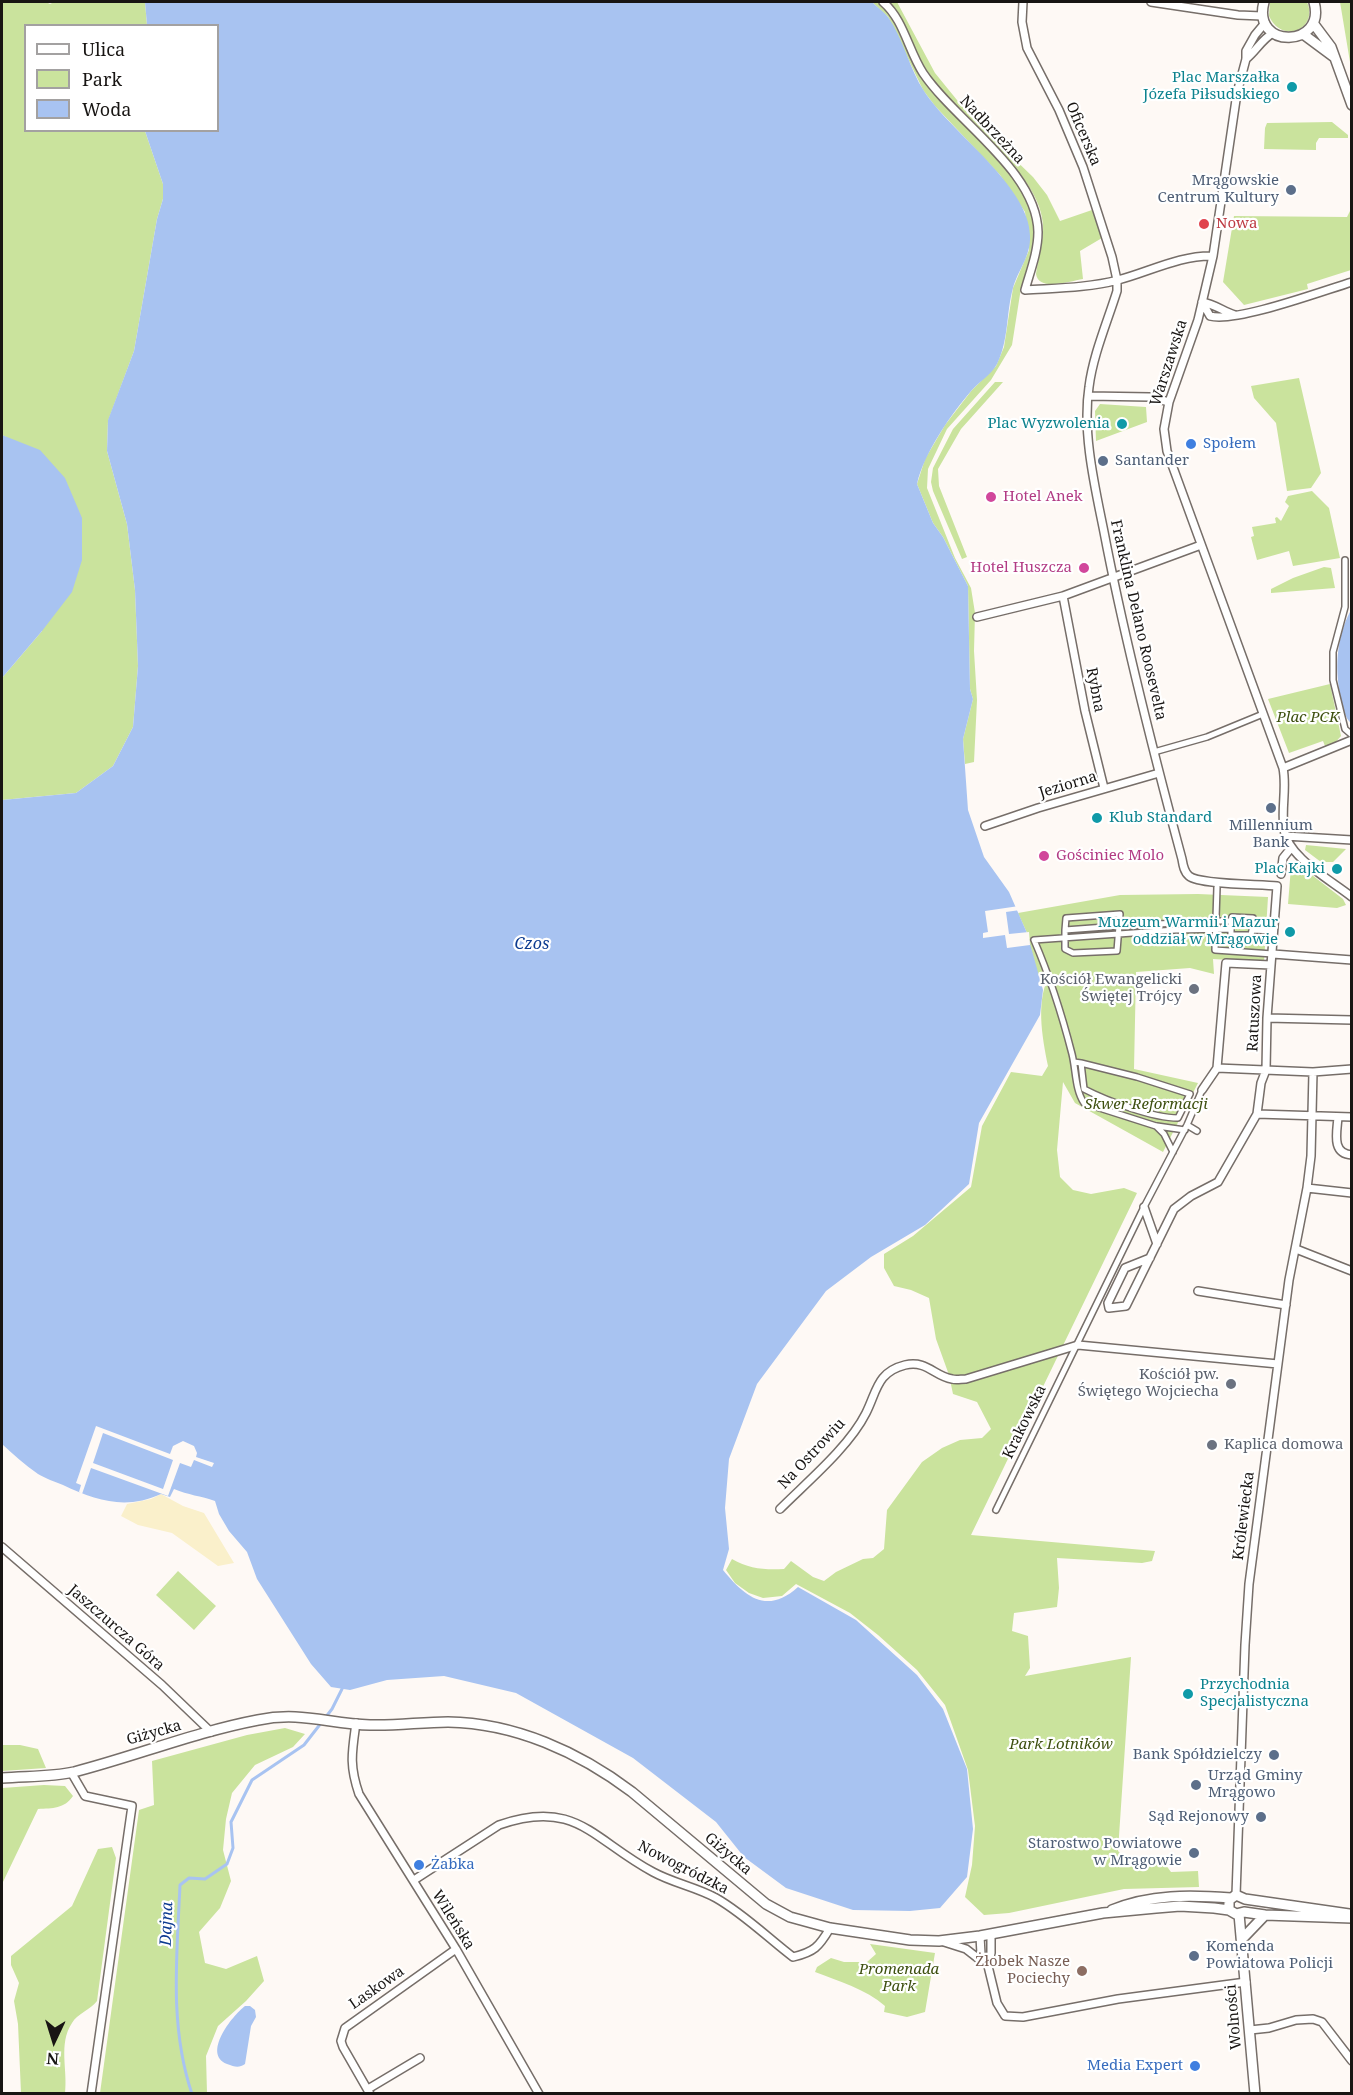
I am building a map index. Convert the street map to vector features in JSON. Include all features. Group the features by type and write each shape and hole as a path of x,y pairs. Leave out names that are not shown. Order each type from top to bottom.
{"street":[{"name":"Nadbrzeżna","path":"883,2 894,13 922,72 965,121 1007,163 1021,181 1032,202 1038,232 1037,245 1025,290 1071,287 1118,280"},
{"name":"Oficerska","path":"1023,2 1023,34 1027,48 1076,149 1118,280"},
{"path":"1150,2 1263,19"},
{"path":"1264,2 1263,19 1273,33 1288,38 1304,34 1313,23 1314,2"},
{"name":"Warszawska","path":"1263,19 1248,45 1241,71 1213,256 1198,320 1169,402 1165,442 1283,768"},
{"path":"1313,23 1331,47 1352,105"},
{"name":"Warszawska","path":"1246,59 1267,36 1273,33"},
{"path":"1304,34 1334,57"},
{"path":"1118,280 1190,258 1213,256"},
{"name":"Franklina Delano Roosevelta","path":"1118,280 1088,396 1088,423 1091,454 1113,578 1159,773 1186,873 1191,878 1277,886"},
{"path":"1202,302 1210,316 1223,318 1352,282"},
{"path":"1088,396 1150,397 1169,402"},
{"path":"977,617 1063,596 1201,545"},
{"path":"1345,560 1345,607 1333,652 1333,680 1345,729 1352,735"},
{"name":"Rybna","path":"1063,596 1085,711 1104,788"},
{"path":"1154,752 1208,737 1263,714"},
{"path":"1352,740 1283,768 1285,836 1291,849 1352,897"},
{"name":"Jeziorna","path":"985,826 1159,773"},
{"path":"1285,836 1352,840"},
{"path":"1281,874 1283,858 1291,849"},
{"name":"Ratuszowa","path":"1257,1114 1260,1083 1266,1070 1267,1018 1277,886"},
{"path":"1217,887 1215,950 1352,960"},
{"path":"1120,914 1117,951 1073,953 1065,948 1065,930 1066,918 1120,914"},
{"path":"1232,917 1252,918 1251,935 1231,934 1231,929 1232,917"},
{"path":"1065,930 1232,921"},
{"path":"1197,1131 1156,1126 1084,1103 1080,1097 1074,1062 1057,1000 1035,940 1231,929"},
{"path":"1252,930 1274,931"},
{"path":"1074,1062 1137,1077 1190,1094 1202,1090 1217,1068 1226,963 1271,965"},
{"path":"1267,1018 1352,1020"},
{"path":"1082,1063 1084,1089 1100,1098 1167,1118 1178,1118 1190,1094"},
{"path":"1217,1068 1313,1072 1352,1069"},
{"name":"Królewiecka","path":"1235,1895 1249,1584 1286,1305 1311,1156 1313,1072"},
{"name":"Krakowska","path":"996,1510 1144,1207 1186,1128 1202,1090"},
{"path":"1150,1258 1125,1268 1107,1303 1109,1308 1126,1306 1150,1258 1157,1244 1174,1209 1191,1196 1218,1182 1257,1114 1352,1117"},
{"path":"1338,1117 1336,1140 1339,1150 1344,1155 1352,1155"},
{"path":"1156,1126 1164,1134 1173,1152"},
{"path":"1307,1188 1352,1193"},
{"path":"1144,1207 1157,1244"},
{"path":"1296,1249 1352,1271"},
{"path":"1198,1291 1286,1305"},
{"path":"1078,1345 1278,1364"},
{"name":"Na Ostrowiu","path":"780,1509 840,1449 866,1414 878,1383 892,1370 906,1365 923,1364 951,1380 966,1379 1078,1345"},
{"name":"Jaszczurcza Góra","path":"2,1547 162,1685 211,1732"},
{"name":"Giżycka","path":"2,1778 71,1772 259,1719 292,1715 369,1725 448,1722 471,1724 512,1732 573,1754 618,1781 766,1904 790,1917 830,1928 939,1941 980,1936 1103,1913 1180,1906 1229,1910"},
{"name":"Wileńska","path":"356,1724 351,1756 352,1773 359,1794 456,1949 539,2094"},
{"path":"71,1772 85,1796 132,1806 91,2094"},
{"name":"Nowogródzka","path":"414,1880 499,1825 514,1820 549,1816 583,1825 652,1871 717,1898 793,1957 811,1953 830,1928"},
{"path":"1241,1913 1247,1905 1235,1895 1228,1902 1229,1910 1234,1913 1352,1916"},
{"name":"Giżycka","path":"1103,1913 1126,1904 1166,1896 1235,1895 1352,1916"},
{"name":"Wolności","path":"1241,1913 1255,2094"},
{"path":"1242,1939 1265,1915"},
{"path":"988,1966 991,1934"},
{"path":"980,1936 981,1954 988,1966 997,2003 1005,2016 1023,2017 1118,1999 1246,1982"},
{"path":"939,1941 966,1949 988,1966"},
{"name":"Laskowa","path":"369,2091 343,2047 341,2041 345,2028 456,1949"},
{"path":"1250,2030 1269,2028 1296,2020 1313,2019 1322,2022 1352,2061"},
{"path":"369,2091 420,2058"}],"green space":[{"path":"2,2 46,2 50,4 54,2 145,2 147,24 24,24 24,132 145,132 163,184 163,199 157,219 134,351 108,421 107,451 127,524 135,590 138,666 133,727 113,766 76,793 2,800 2,678 42,631 6,437 2,435"},
{"path":"872,2 877,2 890,14 920,74 947,108 1010,171 1027,199 1035,230 1034,244 1021,288 1012,345 991,380 947,429 928,469 927,488 955,558 971,588 975,613 974,651 977,700 974,762 965,764 963,739 973,699 970,689 968,586 943,537 933,523 917,484 925,459 945,425 972,390 996,366 1004,347 1013,288 1029,250 1025,212 1000,175 935,106 923,90 888,17"},
{"path":"890,2 897,2 935,73 970,116 1033,177 1047,195 1060,221 1092,210 1102,238 1080,251 1083,279 1049,284 1038,279 1036,274 1043,225 1039,207 1031,189 1003,154 935,82"},
{"path":"1270,2 1307,2 1308,20 1297,30 1282,30 1269,16"},
{"path":"1340,2 1351,2 1351,68"},
{"path":"1332,122 1348,135 1348,138 1319,138 1316,150 1264,149 1267,123"},
{"path":"1351,209 1351,270 1307,284 1308,289 1244,305 1223,282 1234,216 1347,217"},
{"path":"1299,378 1321,473 1311,488 1287,491 1276,423 1254,398 1251,386"},
{"path":"995,382 1003,382 961,429 938,469 939,486 967,557 962,559 933,491 931,482 933,468 953,429"},
{"name":"Plac Wyzwolenia","path":"1100,404 1146,407 1147,422 1096,441 1095,411"},
{"path":"1312,491 1329,508 1340,558 1293,566 1289,551 1257,560 1251,537 1254,536 1252,527 1276,523 1275,518 1277,517 1281,521 1289,506 1285,502 1288,496"},
{"path":"1324,567 1331,568 1335,588 1271,593 1271,589 1293,578"},
{"name":"Plac PCK","path":"1330,684 1341,736 1334,744 1325,746 1323,741 1289,753 1268,699"},
{"path":"1306,845 1346,849 1333,862 1321,862 1305,850"},
{"path":"1295,862 1343,899 1346,905 1337,908 1288,904 1291,867"},
{"path":"1198,894 1268,897 1264,962 1213,959 1214,974 1190,968 1136,972 1134,1069 1198,1083 1163,1152 1075,1103 1063,1082 1057,1150 1060,1177 1073,1190 1091,1194 1124,1188 1137,1193 971,1535 1155,1551 1152,1561 1142,1563 1057,1558 1059,1588 1057,1607 1014,1613 1012,1631 1028,1636 1030,1668 1025,1676 1131,1657 1118,1851 1123,1856 1165,1864 1171,1872 1198,1871 1199,1887 1124,1889 1009,1913 984,1915 965,1897 972,1865 975,1826 968,1770 945,1705 917,1670 850,1613 796,1584 782,1596 763,1598 749,1593 735,1583 726,1570 732,1559 751,1567 770,1569 784,1569 791,1561 813,1577 824,1581 836,1572 863,1559 873,1558 884,1549 887,1510 922,1462 942,1448 960,1440 982,1438 991,1429 977,1402 953,1394 936,1339 929,1298 894,1286 884,1268 884,1254 913,1236 971,1187 982,1126 1011,1072 1042,1076 1048,1066 1041,1006 1051,972 1038,976 1027,933 1018,913 1120,895"},
{"path":"178,1571 216,1606 194,1630 156,1595"},
{"path":"285,1728 305,1734 293,1747 255,1765 232,1793 226,1819 223,1850 231,1881 220,1908 199,1932 205,1963 226,1969 257,1956 264,1981 218,2026 206,2056 207,2093 100,2093 139,1810 154,1805 152,1761 247,1735"},
{"path":"2,1745 20,1745 38,1749 46,1768 2,1771"},
{"path":"65,1786 73,1796 62,1806 38,1809 2,1884 2,1788"},
{"path":"112,1847 116,1858 97,2001 74,2020 68,2031 64,2048 65,2093 21,2093 18,2024 14,2001 19,1983 11,1965 11,1956 72,1906 98,1849"},
{"name":"Promenada Park","path":"870,1944 935,1953 925,2012 907,2017 884,2012 885,2006 869,1995 815,1972 817,1967 831,1958 844,1962 867,1962 876,1954"}],"sand":[{"path":"161,1494 183,1506 204,1513 234,1563 218,1566 172,1533 138,1525 121,1516 127,1504 151,1499"}],"water":[{"name":"Czos","path":"145,2 872,2 893,25 924,91 936,107 1004,179 1027,217 1030,243 1013,288 1001,355 995,368 975,387 939,434 917,484 933,523 943,537 968,586 970,689 973,699 963,739 968,810 984,857 1009,892 1027,933 1043,990 1040,1015 979,1123 969,1184 925,1225 871,1257 826,1291 757,1384 729,1459 725,1508 729,1549 723,1570 731,1580 748,1595 766,1601 776,1600 798,1587 856,1620 917,1675 943,1709 967,1769 973,1829 967,1877 940,1908 910,1911 853,1910 786,1888 744,1857 716,1822 633,1758 516,1693 444,1676 387,1680 350,1690 331,1687 311,1664 257,1579 247,1552 229,1531 219,1514 215,1501 174,1489 170,1497 161,1494 136,1502 112,1502 100,1499 38,1474 2,1444 2,800 76,793 113,766 133,727 138,666 135,590 127,524 107,451 108,420 134,351 157,219 163,199 163,184 145,132 219,132 219,24 147,24"},
{"path":"2,435 40,450 65,478 82,518 82,560 72,592 2,678"},
{"path":"1351,610 1351,723 1343,708 1337,667 1339,643"},
{"path":"245,2006 250,2006 255,2010 256,2017 251,2026 245,2064 235,2066 220,2059 217,2052 218,2044 227,2026"}],"pier":[{"path":"1019,906 1020,910 1006,912 1009,934 1029,932 1030,945 1007,948 1005,935 983,938 983,933 988,932 985,911"},
{"path":"96,1426 170,1454 173,1446 183,1441 194,1446 196,1457 214,1463 212,1467 194,1460 191,1467 180,1463 168,1496 91,1468 82,1494 79,1492 81,1485 76,1483","holes":["103,1433 173,1460 163,1489 93,1463"]}],"waterway":[{"name":"Dajna","path":"192,2094 185,2068 177,2016 176,1964 180,1885 189,1878 205,1879 227,1864 233,1848 231,1822 252,1780 304,1745 332,1709 342,1689"}],"place":[{"name":"Plac Marszałka Józefa Piłsudskiego","path":"1292,87"},
{"name":"Mrągowskie Centrum Kultury","path":"1291,190"},
{"name":"Nowa","path":"1204,224"},
{"name":"Plac Wyzwolenia","path":"1122,424"},
{"name":"Społem","path":"1191,444"},
{"name":"Santander","path":"1103,461"},
{"name":"Hotel Anek","path":"991,497"},
{"name":"Hotel Huszcza","path":"1084,568"},
{"name":"Millennium Bank","path":"1271,808"},
{"name":"Klub Standard","path":"1097,818"},
{"name":"Gościniec Molo","path":"1044,856"},
{"name":"Plac Kajki","path":"1337,869"},
{"name":"Muzeum Warmii i Mazur oddział w Mrągowie","path":"1290,932"},
{"name":"Kościół Ewangelicki Świętej Trójcy","path":"1194,989"},
{"name":"Kościół pw. Świętego Wojciecha","path":"1231,1384"},
{"name":"Kaplica domowa","path":"1212,1445"},
{"name":"Przychodnia Specjalistyczna","path":"1188,1694"},
{"name":"Bank Spółdzielczy","path":"1274,1755"},
{"name":"Urząd Gminy Mrągowo","path":"1196,1785"},
{"name":"Sąd Rejonowy","path":"1261,1817"},
{"name":"Starostwo Powiatowe w Mrągowie","path":"1194,1853"},
{"name":"Żabka","path":"419,1865"},
{"name":"Komenda Powiatowa Policji","path":"1194,1956"},
{"name":"Żłobek Nasze Pociechy","path":"1082,1971"},
{"name":"Media Expert","path":"1195,2066"}],"park label":[{"name":"Skwer Reformacji","path":"1146,1105"},
{"name":"Park Lotników","path":"1061,1745"}]}
